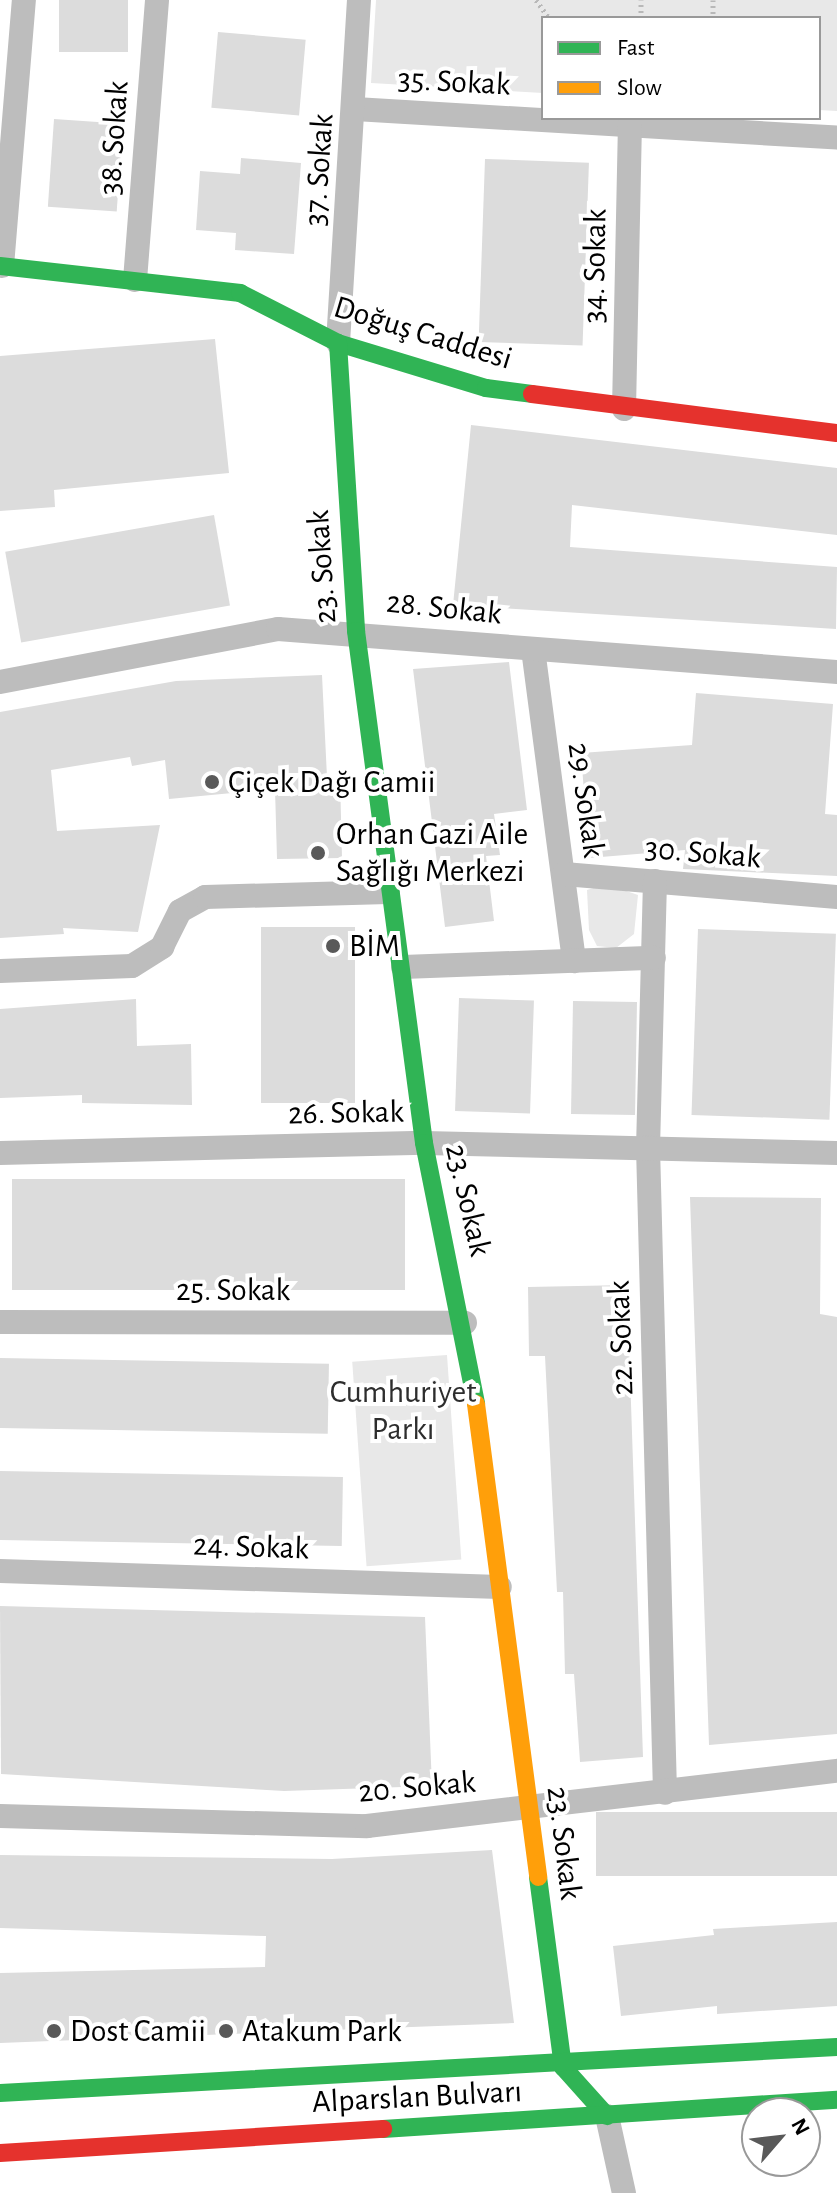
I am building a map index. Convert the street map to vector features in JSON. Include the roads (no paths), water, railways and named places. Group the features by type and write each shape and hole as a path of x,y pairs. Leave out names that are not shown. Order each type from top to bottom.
{"main road":[{"name":"Doğuş Caddesi","path":"1,266 240,293 338,343 486,388 624,409 837,433"},
{"name":"23. Sokak","path":"338,343 356,631 388,892 403,967 424,1143 465,1323 563,2067"},
{"name":"Alparslan Bulvarı","path":"0,2093 563,2067 837,2047"},
{"path":"563,2067 607,2116"},
{"name":"Alparslan Bulvarı","path":"0,2153 837,2100"}],"street":[{"path":"1,266 24,0"},
{"name":"38. Sokak","path":"135,280 157,0"},
{"name":"37. Sokak","path":"338,343 355,109 359,0"},
{"name":"35. Sokak","path":"355,109 541,119"},
{"name":"35. Sokak","path":"557,120 837,138"},
{"name":"34. Sokak","path":"624,409 630,124"},
{"name":"28. Sokak","path":"0,682 278,629 356,631 533,649 837,672"},
{"name":"29. Sokak","path":"533,649 574,961"},
{"name":"30. Sokak","path":"564,874 837,897"},
{"name":"22. Sokak","path":"655,881 648,1147 665,1793"},
{"path":"0,971 132,966 162,947 180,911 205,897 388,892"},
{"path":"403,967 654,958"},
{"name":"26. Sokak","path":"0,1153 424,1143 837,1153"},
{"name":"25. Sokak","path":"0,1322 465,1323"},
{"name":"24. Sokak","path":"0,1571 500,1587"},
{"name":"20. Sokak","path":"0,1816 367,1826 837,1771"},
{"path":"607,2116 624,2193"}],"place":[{"name":"Çiçek Dağı Camii","path":"212,782"},
{"name":"Orhan Gazi Aile Sağlığı Merkezi","path":"318,853"},
{"name":"BİM","path":"333,946"},
{"name":"Dost Camii","path":"54,2031"},
{"name":"Atakum Park","path":"226,2031"}],"park label":[{"name":"Cumhuriyet Parkı","path":"403,1412"}]}
